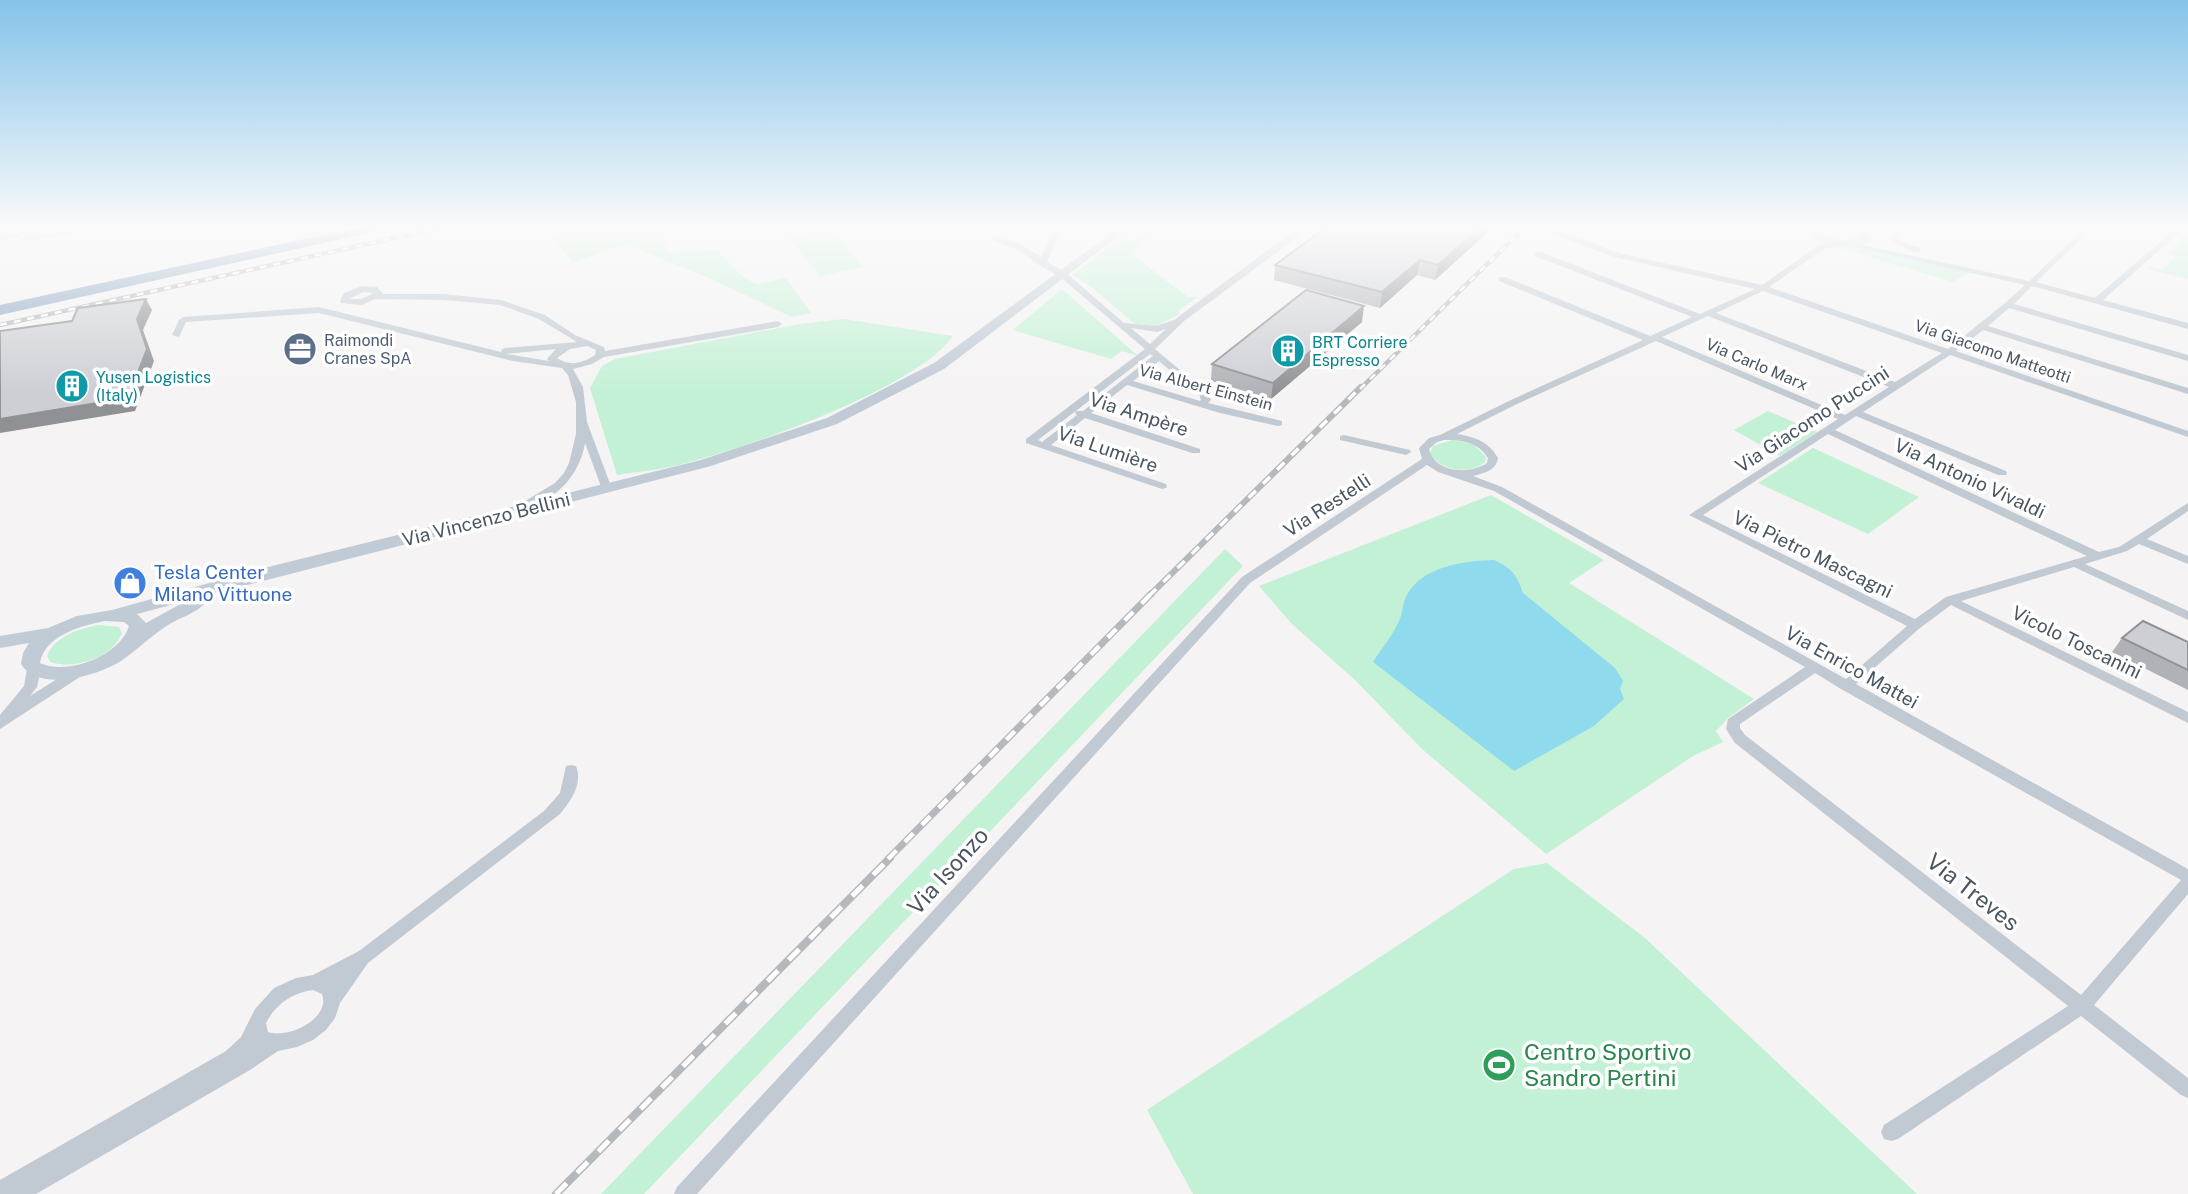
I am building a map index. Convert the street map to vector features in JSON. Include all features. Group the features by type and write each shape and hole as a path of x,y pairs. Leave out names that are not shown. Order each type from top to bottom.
{"highway":[{"path":"0,302 93,282"},
{"path":"0,310 129,282"}],"street":[{"name":"Via Vincenzo Bellini","path":"0,642 55,632 90,618 114,615 742,453 857,410 945,361 1053,282"},
{"path":"1070,282 1204,395 1206,400 1201,405"},
{"path":"1152,352 1115,376 1030,441 1043,446 1127,381 1181,319 1230,282"},
{"name":"Via Carlo Marx","path":"1509,282 2002,473"},
{"path":"1613,282 1896,386"},
{"name":"Via Giacomo Matteotti","path":"1735,282 1763,288 2188,434"},
{"path":"1406,452 1424,448 1433,440 1763,288 1769,282"},
{"path":"2023,282 2188,326"},
{"path":"2097,301 2118,282"},
{"name":"Via Giacomo Puccini","path":"1695,515 1948,353 2008,305 2029,283"},
{"path":"377,297 444,297 501,303 542,317 566,342 582,344"},
{"path":"2008,305 2188,358"},
{"path":"176,335 183,320 319,310 479,350 561,365 581,365 598,358 778,324"},
{"path":"1141,341 1181,319"},
{"path":"1122,324 1157,330"},
{"path":"1980,326 2188,391"},
{"path":"511,513 546,495 570,472 579,450 582,422 578,386 572,372 554,362 553,356 566,342"},
{"path":"479,350 507,351 566,342 598,346 601,349 598,358 581,375 578,386"},
{"name":"Via Albert Einstein","path":"1115,376 1201,405 1278,423"},
{"name":"Via Ampère","path":"1071,410 1196,451"},
{"path":"1490,415 1473,430 1476,439 1493,458 1486,476 1498,489"},
{"path":"582,422 607,489"},
{"name":"Via Antonio Vivaldi","path":"1827,430 2097,556"},
{"path":"1444,437 1467,439 1485,446"},
{"name":"Via Enrico Mattei","path":"1344,438 1406,452 1498,489 2188,877"},
{"name":"Via Lumière","path":"1043,446 1162,485"},
{"path":"1424,448 1428,460"},
{"name":"Via Restelli","path":"1246,580 1428,460"},
{"path":"1456,472 1473,473 1489,468"},
{"path":"1846,686 1916,625 1950,600 2123,549 2188,506"},
{"name":"Via Pietro Mascagni","path":"1695,515 1916,625"},
{"path":"2140,540 2188,559"},
{"name":"Via Vincenzo Bellini","path":"0,651 17,653 52,674 81,670 113,656 186,606 365,549"},
{"path":"2074,564 2188,616"},
{"name":"Via Isonzo","path":"684,1194 1246,580"},
{"name":"Vicolo Toscanini","path":"1950,600 2188,718"},
{"path":"114,615 129,617 138,625 138,631 130,642"},
{"name":"Via Vincenzo Bellini","path":"32,664 39,644 55,632"},
{"path":"4,720 30,687 32,664"},
{"path":"1732,729 1733,722 1813,668"},
{"path":"4,720 81,670"},
{"name":"Via Treves","path":"1732,729 1740,739 2188,1089"},
{"path":"315,982 365,956 550,815 566,798 572,782 571,770"},
{"path":"1891,1132 2082,1006 2188,883"},
{"path":"17,1194 244,1064 274,1044 309,1033 327,1016 333,999 365,956"},
{"path":"0,1191 228,1061 253,1039 260,1014 278,995 303,983 315,982 331,990 333,999"},
{"path":"257,1023 260,1037 274,1044"}],"green space":[{"path":"717,282 757,284 789,282 811,313 792,317"},
{"path":"1083,282 1168,282 1188,297 1198,297 1179,310 1180,314 1156,326 1135,324"},
{"path":"1062,289 1138,356 1122,351 1111,359 1013,330"},
{"path":"843,319 953,336 933,357 902,377 822,416 700,459 617,475 590,388 602,366 615,359 800,324"},
{"path":"1768,411 1817,432 1780,456 1734,430"},
{"path":"1452,440 1473,444 1486,457 1485,462 1464,470 1435,460 1430,454 1433,446"},
{"path":"1813,448 1919,497 1868,534 1758,483"},
{"path":"1491,495 1604,560 1569,583 1754,699 1728,718 1716,731 1723,742 1693,756 1546,854 1422,749 1355,680 1292,624 1259,586"},
{"path":"1225,549 1243,566 644,1194 601,1194"},
{"path":"98,625 119,627 122,633 110,649 81,663 50,662 47,656 62,638"},
{"name":"Centro Sportivo Sandro Pertini","path":"1547,863 1645,938 1917,1194 1193,1194 1147,1110 1514,869"}],"water":[{"path":"1494,560 1513,573 1523,593 1615,668 1623,681 1620,689 1624,699 1594,726 1514,771 1373,662 1396,626 1407,595 1423,577 1445,567"}],"building":[{"path":"1341,282 1394,282 1382,292"},
{"name":"BRT Corriere Espresso","path":"1306,290 1364,306 1273,383 1212,364"},
{"name":"Yusen Logistics (Italy)","path":"146,299 137,319 147,349 128,398 0,419 0,331 72,321 78,308"},
{"path":"2143,621 2188,642 2188,670 2122,638"}],"railway":[{"path":"0,325 196,282"},
{"path":"1360,389 1469,282"},
{"path":"1150,595 1361,387"},
{"path":"888,859 1150,595"},
{"path":"556,1194 890,858"}],"place":[{"name":"Raimondi Cranes SpA","path":"300,349"},
{"name":"BRT Corriere Espresso","path":"1288,351"},
{"name":"Yusen Logistics (Italy)","path":"72,386"},
{"name":"Tesla Center Milano Vittuone","path":"130,583"},
{"name":"Centro Sportivo Sandro Pertini","path":"1499,1065"}]}
